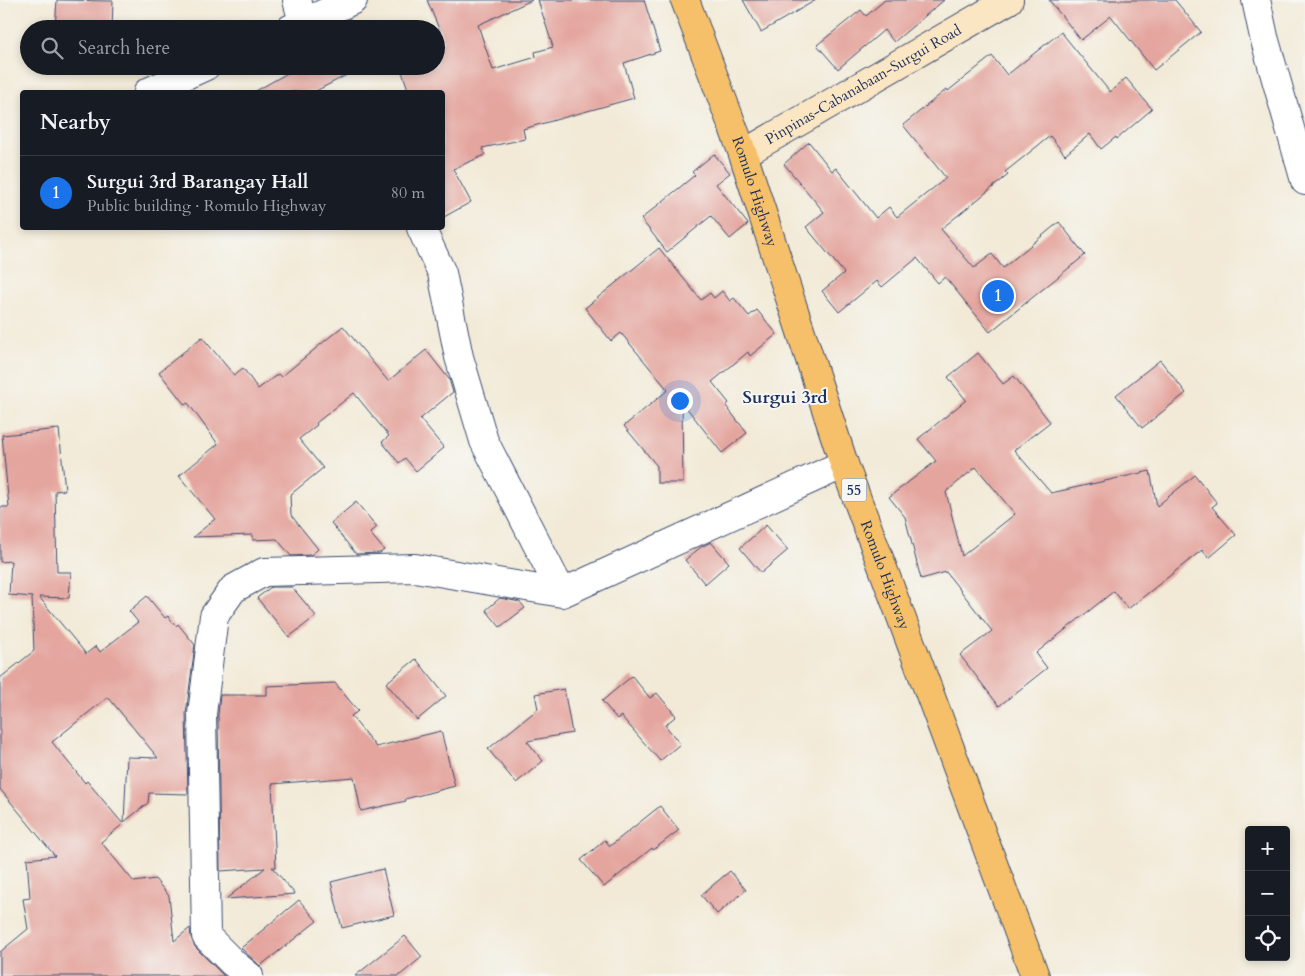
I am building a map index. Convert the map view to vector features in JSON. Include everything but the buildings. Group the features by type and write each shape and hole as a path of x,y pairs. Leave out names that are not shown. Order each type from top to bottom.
{"highway":[{"name":"Romulo Highway","path":"685,0 743,154 844,464 1035,976"}],"street":[{"path":"297,17 353,0"},
{"name":"Pinpinas-Cabanabaan-Surgui Road","path":"743,154 1009,0"},
{"path":"1256,0 1264,37 1305,181"},
{"path":"152,90 186,75"},
{"path":"422,230 442,273 459,356 484,441 562,593"},
{"path":"249,976 206,936 202,714 214,616 233,589 264,572 415,568 562,593 844,464"}],"place":[{"name":"Surgui 3rd Barangay Hall","path":"998,296"}],"district":[{"name":"Surgui 3rd","path":"785,397"}]}
